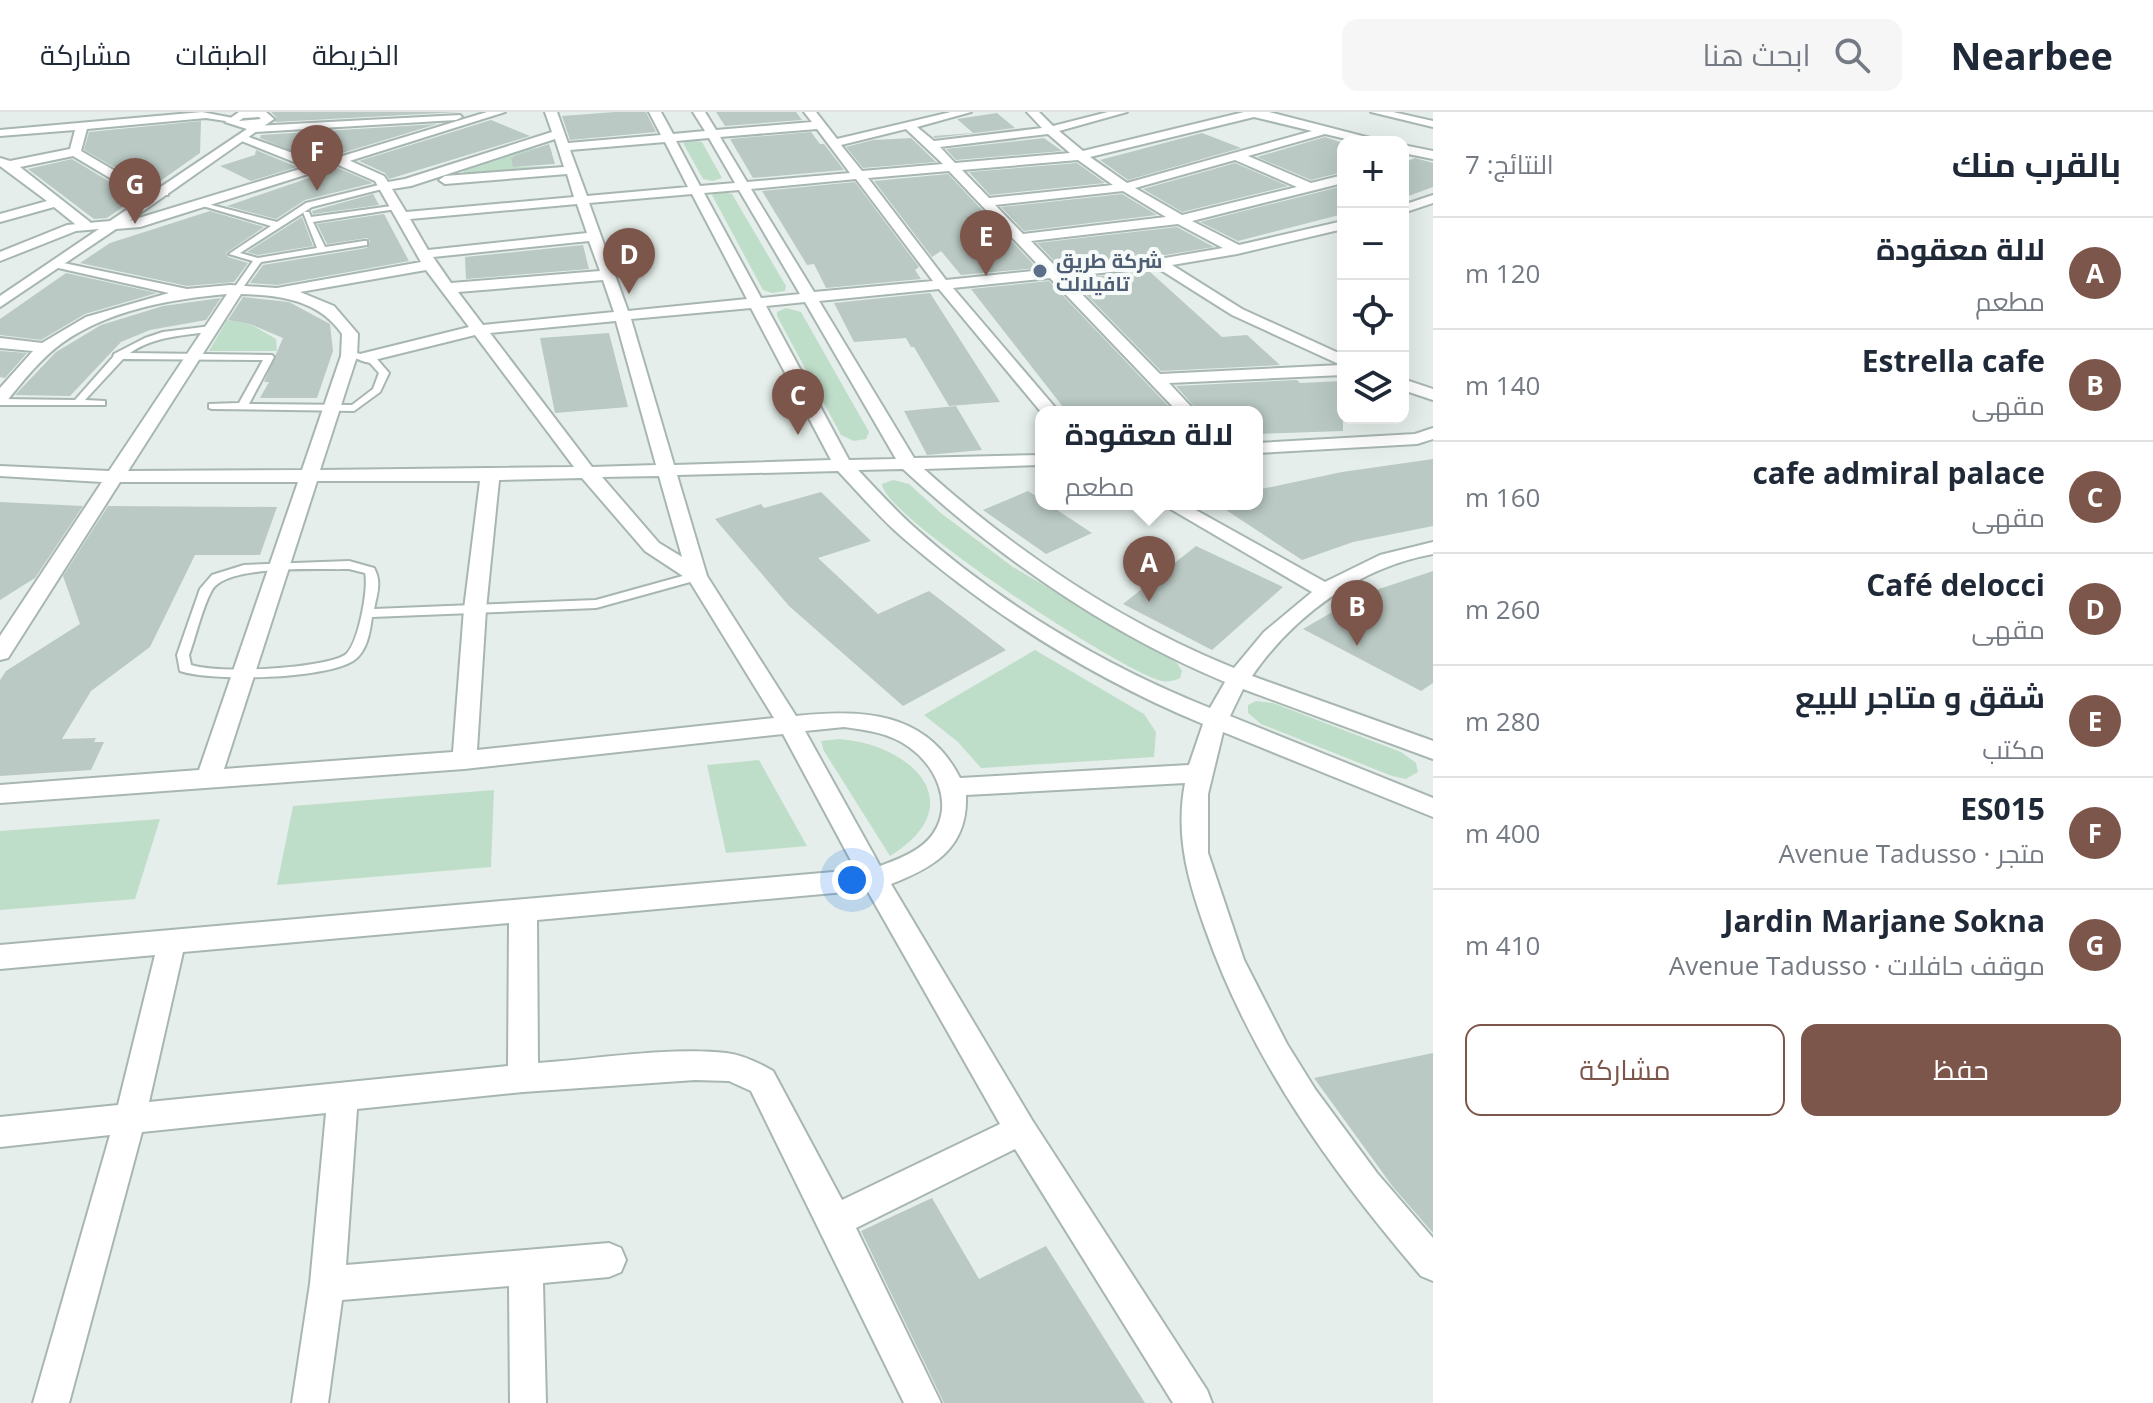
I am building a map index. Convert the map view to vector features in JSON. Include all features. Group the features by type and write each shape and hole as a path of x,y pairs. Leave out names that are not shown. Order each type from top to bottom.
{"street":[{"path":"129,216 472,112"},
{"path":"0,257 85,225 111,228 200,204 498,112 509,112"},
{"path":"551,112 623,317 669,469 697,576 790,726 874,879 1021,1130 1194,1403"},
{"path":"655,112 843,466 907,531 978,588 1068,647 1162,698 1433,808"},
{"path":"699,112 909,465 955,509 1027,562 1187,657 1433,750"},
{"path":"810,112 857,177 944,286 1045,406"},
{"path":"834,143 960,112"},
{"path":"1033,112 1078,156 1178,220 1237,250"},
{"path":"931,145 1050,130 1121,112"},
{"path":"1243,112 1347,136"},
{"path":"1377,112 1433,124"},
{"path":"399,212 582,201 1078,156 1260,114"},
{"path":"0,133 80,121 206,115 250,121 456,117"},
{"path":"75,152 80,121"},
{"path":"250,121 308,163"},
{"path":"0,303 164,192 250,121"},
{"path":"407,183 561,140 668,138 820,125"},
{"path":"908,125 931,145 1181,406"},
{"path":"985,202 1125,187 1324,131"},
{"path":"5,163 75,152 136,188 164,192"},
{"path":"1237,156 1311,188"},
{"path":"340,161 380,179 427,260 587,472 652,547 697,576"},
{"path":"5,163 85,225"},
{"path":"383,186 570,170"},
{"path":"1020,238 1178,220 1337,181"},
{"path":"1327,184 1337,188"},
{"path":"1406,208 1433,199"},
{"path":"0,218 54,203"},
{"path":"358,356 477,330 1055,276 1159,263 1237,250 1337,226"},
{"path":"273,292 427,260 595,236"},
{"path":"1159,263 1237,312 1337,358"},
{"path":"59,264 190,293"},
{"path":"447,288 606,275"},
{"path":"0,653 236,291"},
{"path":"0,400 46,348 76,328 120,309 190,293 273,292 308,300 334,313 350,334 358,356 331,409 307,476 209,778"},
{"path":"0,343 46,348"},
{"path":"1155,379 1337,370"},
{"path":"1409,386 1433,395"},
{"path":"1263,448 1417,439 1433,433"},
{"path":"0,471 115,477 490,475 1035,460"},
{"path":"464,760 475,609 490,475"},
{"path":"1182,510 1324,590"},
{"path":"1433,548 1380,560 1324,590 1270,638 1238,678 1215,721 1200,773 1194,828 1196,856 1221,942 1278,1054 1362,1180 1433,1264"},
{"path":"0,794 464,760 869,720 899,730 925,746 945,767 953,787 956,817 944,842 922,862 874,879 0,957"},
{"path":"953,787 1200,773"},
{"path":"523,910 523,1078"},
{"path":"51,1403 130,1119 172,941"},
{"path":"0,1132 523,1078 695,1066 729,1067 762,1081 835,1221 923,1403"},
{"path":"310,1403 327,1284 343,1097"},
{"path":"835,1221 1021,1130"},
{"path":"327,1284 609,1260"},
{"path":"526,1268 528,1403"}],"lane":[{"path":"364,243 258,260 233,254 304,208 383,186"},
{"path":"200,204 277,225"},
{"path":"304,208 322,250"},
{"path":"309,220 399,212"},
{"path":"236,291 258,260"},
{"path":"78,402 117,356 160,336 211,329"},
{"path":"117,356 269,357 242,407"},
{"path":"212,406 331,409 360,405 377,390 384,373 380,365 358,356"},
{"path":"0,400 102,403"},
{"path":"349,565 365,567 374,576 366,613 359,645 344,662 325,667 243,673 191,672 182,662 210,583 234,571 349,565"},
{"path":"366,613 596,604 697,576"}],"green space":[{"path":"690,140 702,142 722,178 713,181 703,179 683,143"},
{"path":"550,147 552,153 511,156 514,167 556,166 464,173 463,170 528,149"},
{"path":"719,191 732,194 786,286 785,291 772,293 763,290 712,195"},
{"path":"786,308 801,312 869,432 866,439 854,441 841,435 777,316 777,312"},
{"path":"227,320 250,324 276,339 277,351 209,351"},
{"path":"893,480 909,484 942,514 1013,567 1177,663 1182,671 1180,678 1162,681 1139,672 1008,592 921,527 893,501 882,484"},
{"path":"1035,650 1144,714 1156,732 1154,757 981,768 958,742 924,715"},
{"path":"1256,701 1273,703 1401,752 1416,763 1418,772 1406,779 1392,776 1261,724 1248,713 1248,705"},
{"path":"840,739 867,744 890,753 910,765 924,781 930,798 927,817 915,837 890,856 824,751 821,741"},
{"path":"759,760 807,846 726,853 707,765"},
{"path":"494,790 491,867 277,885 293,806"},
{"path":"160,819 135,899 0,910 0,831"}],"building":[{"path":"271,112 460,112 275,122 276,117"},
{"path":"646,112 656,132 570,140 562,116"},
{"path":"716,112 796,112 802,120 725,126"},
{"path":"997,113 1015,128 935,138 933,136 973,133 957,119"},
{"path":"491,120 530,136 389,179 385,173 359,161"},
{"path":"201,121 200,153 156,184 140,182 84,150 89,132"},
{"path":"437,124 316,161 260,138 261,135"},
{"path":"811,132 844,170 753,178 730,139"},
{"path":"1202,133 1241,148 1128,180 1100,160"},
{"path":"1325,137 1337,141 1337,174 1311,180 1257,157"},
{"path":"911,138 936,162 863,168 846,147 873,140"},
{"path":"1044,138 1062,151 956,160 946,149"},
{"path":"549,144 555,164 513,167 511,157"},
{"path":"256,150 297,167 251,181 220,166 255,155"},
{"path":"1415,158 1433,163 1433,187 1409,196 1409,160"},
{"path":"72,159 130,194 140,195 107,218 94,219 28,169"},
{"path":"1077,163 1105,183 990,195 969,172"},
{"path":"1235,163 1288,186 1182,212 1143,189"},
{"path":"338,168 373,183 305,200 276,219 227,206"},
{"path":"948,174 1037,268 961,275 941,251 932,257 874,181"},
{"path":"855,182 919,267 915,270 921,279 826,288 814,264 807,265 762,191"},
{"path":"1337,188 1337,216 1238,241 1200,222"},
{"path":"373,194 379,205 313,214 312,211"},
{"path":"1122,194 1157,215 1024,231 1001,207"},
{"path":"210,211 264,227 226,253 228,257 248,263 234,282 187,286 80,263 110,243"},
{"path":"384,214 409,261 277,285 250,283 263,265 367,248 370,241 367,238 327,244 317,224"},
{"path":"302,217 313,246 258,255 247,252"},
{"path":"1177,227 1214,247 1059,266 1037,243"},
{"path":"583,245 589,269 466,279 465,257"},
{"path":"1149,271 1222,337 1247,335 1280,365 1161,371 1071,279"},
{"path":"66,273 157,293 85,314 41,340 0,335 0,319"},
{"path":"1049,281 1168,406 1062,406 971,289"},
{"path":"930,293 1000,402 949,406 906,338 854,342 834,303"},
{"path":"243,297 289,302 330,324 333,351 317,398 260,398 269,382 264,382 283,338 250,324 228,320"},
{"path":"221,298 206,320 150,330 121,342 70,396 15,395 56,352 101,325 163,306"},
{"path":"609,333 628,407 555,413 540,338"},
{"path":"0,351 27,353 5,378 0,377"},
{"path":"1297,380 1300,383 1337,381 1337,424 1343,424 1343,431 1263,434 1263,406 1194,406 1176,386"},
{"path":"956,406 982,450 927,455 904,411"},
{"path":"1433,459 1433,526 1353,542 1302,560 1226,510 1263,510 1263,489 1342,472"},
{"path":"1028,491 1035,495 1035,510 1057,510 1092,533 1046,554 983,510"},
{"path":"821,492 871,541 818,558 878,614 929,591 1006,650 903,706 789,606 715,519 761,504 764,508"},
{"path":"0,502 83,506 35,578 0,600"},
{"path":"108,506 277,507 260,555 195,555 150,647 91,691 62,739 96,738 94,742 104,742 91,770 0,776 0,680 6,671 80,624 63,576"},
{"path":"1196,546 1283,587 1212,650 1123,604"},
{"path":"1433,571 1433,683 1421,691 1303,629 1334,611 1341,614 1348,603 1361,595"},
{"path":"1433,1053 1433,1233 1393,1187 1314,1078"},
{"path":"932,1198 979,1279 1046,1246 1145,1403 944,1403 861,1231"}],"place":[{"name":"ES015","path":"317,191"},
{"name":"Jardin Marjane Sokna","path":"135,224"},
{"name":"شركة طريق تافيلالت","path":"1040,271"},
{"name":"شقق و متاجر للبيع","path":"986,276"},
{"name":"Café delocci","path":"629,294"},
{"name":"cafe admiral palace","path":"798,435"},
{"name":"لالة معقودة","path":"1149,602"},
{"name":"Estrella cafe","path":"1357,646"}]}
